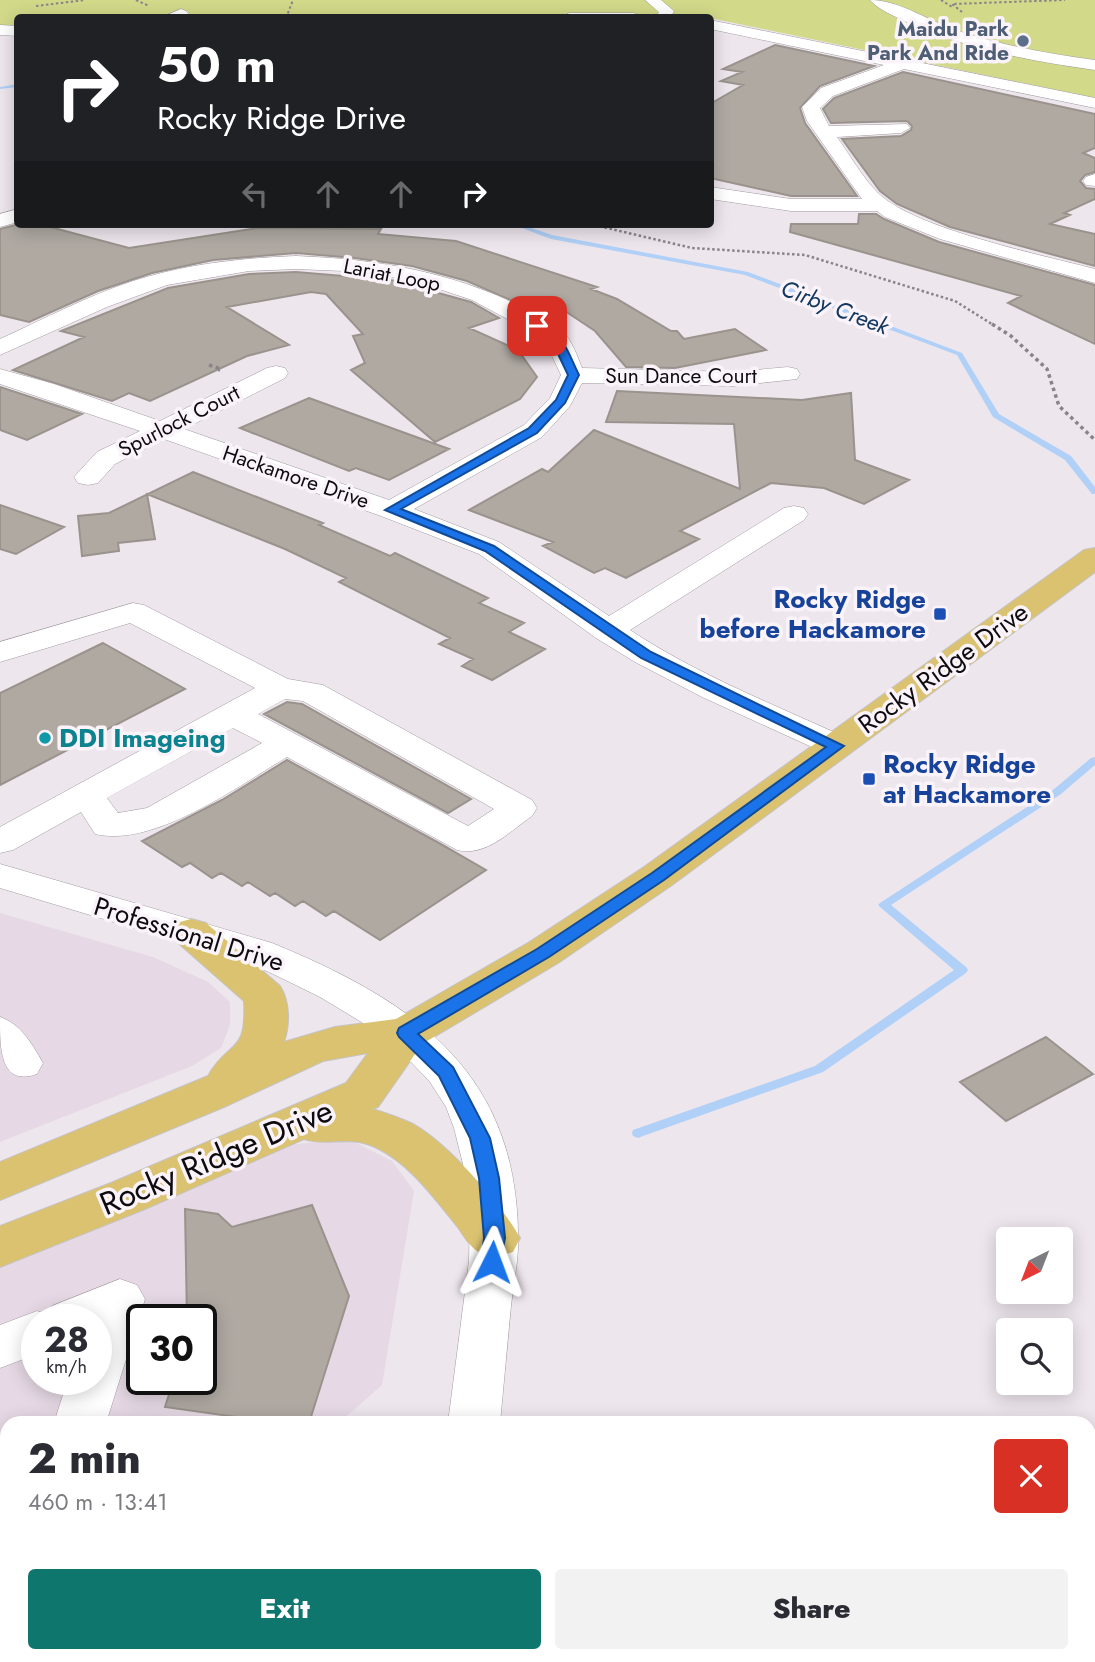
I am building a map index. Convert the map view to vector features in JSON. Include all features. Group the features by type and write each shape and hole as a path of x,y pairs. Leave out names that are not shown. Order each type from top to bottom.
{"main road":[{"name":"Rocky Ridge Drive","path":"0,1182 208,1095 307,1050 335,1042 406,1033 543,953 658,876 1095,557"},
{"path":"191,932 265,996 268,1026 264,1042 248,1062 208,1095"},
{"name":"Rocky Ridge Drive","path":"0,1247 362,1095 406,1033"},
{"path":"279,1131 333,1120 381,1128 414,1146 495,1238"}],"street":[{"path":"652,0 667,11 665,14"},
{"path":"877,0 923,24 1024,52 1095,65"},
{"path":"936,12 978,28 1044,45 1024,52"},
{"path":"714,25 1095,103"},
{"path":"879,205 811,111 818,98 834,89 904,63"},
{"path":"1095,65 1080,76 1095,78"},
{"path":"825,132 901,128"},
{"path":"714,194 791,205 879,205 932,230 1095,276"},
{"name":"Lariat Loop","path":"0,348 125,291 164,279 221,268 323,262 424,277 504,306 554,335 573,375"},
{"name":"Spurlock Court","path":"88,477 106,458 276,373"},
{"name":"Sun Dance Court","path":"573,375 733,379 788,374"},
{"path":"391,510 533,431 561,401 573,375"},
{"name":"Hackamore Drive","path":"0,376 45,389 391,510 489,548 607,631 646,655 714,690 836,746"},
{"path":"607,631 794,514"},
{"path":"0,652 133,612 280,688 311,692 519,808 470,842 233,714"},
{"path":"0,842 280,688"},
{"path":"87,794 108,826 158,817 287,743"},
{"name":"Professional Drive","path":"0,876 258,952 295,967 350,997 406,1033 446,1072 480,1138 489,1178 495,1238 475,1416"},
{"path":"108,1304 120,1299 112,1324"},
{"path":"0,1347 21,1338"},
{"path":"82,1416 89,1395"}],"path":[{"path":"36,6 85,0"},
{"path":"607,228 692,248 805,255 955,301 1011,336 1047,369 1059,406 1095,440"},
{"path":"209,365 221,369 211,374"}],"shaded area":[{"path":"0,913 153,957 208,982 230,1002 230,1025 221,1048 192,1066 0,1142"},
{"path":"348,1139 392,1161 414,1191 382,1385 347,1416 0,1416 0,1263 278,1146"}],"green space":[{"path":"0,0 1095,0 1095,98 714,19 714,14 14,14 14,27 0,25"}],"building":[{"path":"775,45 874,66 820,86 800,108 805,123 857,196 791,196 714,179 714,102 743,85 721,81 742,72 723,69"},
{"path":"903,72 1095,114 1095,148 1083,153 1095,158 1095,172 1085,175 1080,181 1086,188 1095,189 1095,199 1064,213 1070,215 1050,224 1095,234 1095,266 950,227 897,204 880,191 842,139 901,136 911,130 912,126 907,121 831,123 823,109 834,98"},
{"path":"859,214 876,214 939,242 1095,285 1095,344 1008,303 1021,296 790,232 791,224 858,224"},
{"path":"14,225 14,228 54,228 129,248 258,228 381,229 378,234 456,241 597,287 591,289 617,299 671,331 677,331 684,339 735,329 766,350 675,368 626,367 595,331 550,301 529,308 467,281 412,266 296,253 213,260 152,273 98,291 29,322 0,315 0,229"},
{"path":"296,272 391,280 471,302 499,318 469,328 518,350 537,377 520,399 435,442 351,370 365,363 353,336 363,334 326,294 311,292 227,307 289,345 247,356 150,401 129,393 112,401 13,370 84,337 61,331 168,288 249,274"},
{"path":"0,387 82,414 27,440 0,430"},
{"path":"617,391 802,400 851,393 855,460 909,480 864,504 824,488 771,483 680,531 699,539 626,578 605,568 594,573 543,546 553,542 469,510 542,469 548,472 594,430 740,489 734,424 606,422"},
{"path":"309,398 449,449 389,480 356,468 349,471 240,428"},
{"path":"193,472 323,523 319,525 390,556 395,553 488,598 479,603 524,623 509,632 545,649 492,680 462,666 473,659 439,644 450,638 339,582 346,578 285,549 148,494"},
{"path":"147,494 155,539 118,543 119,551 82,556 78,516 109,513"},
{"path":"0,505 64,527 16,554 0,549"},
{"name":"DDI Imageing","path":"103,643 185,689 0,785 0,693"},
{"path":"287,702 302,704 471,799 448,813 264,714"},
{"path":"287,760 486,870 380,940 334,911 326,916 303,901 295,906 275,893 270,896 248,882 242,886 221,873 212,878 190,863 182,867 142,841 222,800"},
{"path":"1046,1037 1093,1074 1006,1121 960,1082"},
{"path":"312,1205 349,1296 311,1416 229,1416 165,1407 169,1395 217,1395 217,1304 187,1304 185,1209 218,1214 232,1227"}],"waterway":[{"name":"Cirby Creek","path":"0,88 14,86"},
{"name":"Cirby Creek","path":"525,228 551,237 746,273 960,354 996,415 1068,458 1095,492"},
{"path":"638,1133 819,1069 962,970 884,905 1057,792 1095,760"}],"place":[{"name":"Maidu Park Park And Ride","path":"1023,41"},
{"name":"Rocky Ridge before Hackamore","path":"940,614"},
{"name":"DDI Imageing","path":"45,738"},
{"name":"Rocky Ridge at Hackamore","path":"869,779"}],"route":[{"path":"492,1262 495,1238 489,1178 480,1138 458,1090 446,1072 406,1033 543,953 658,876 836,746 714,690 646,655 607,631 489,548 391,510 533,431 561,401 573,375 554,335 537,326"}]}
